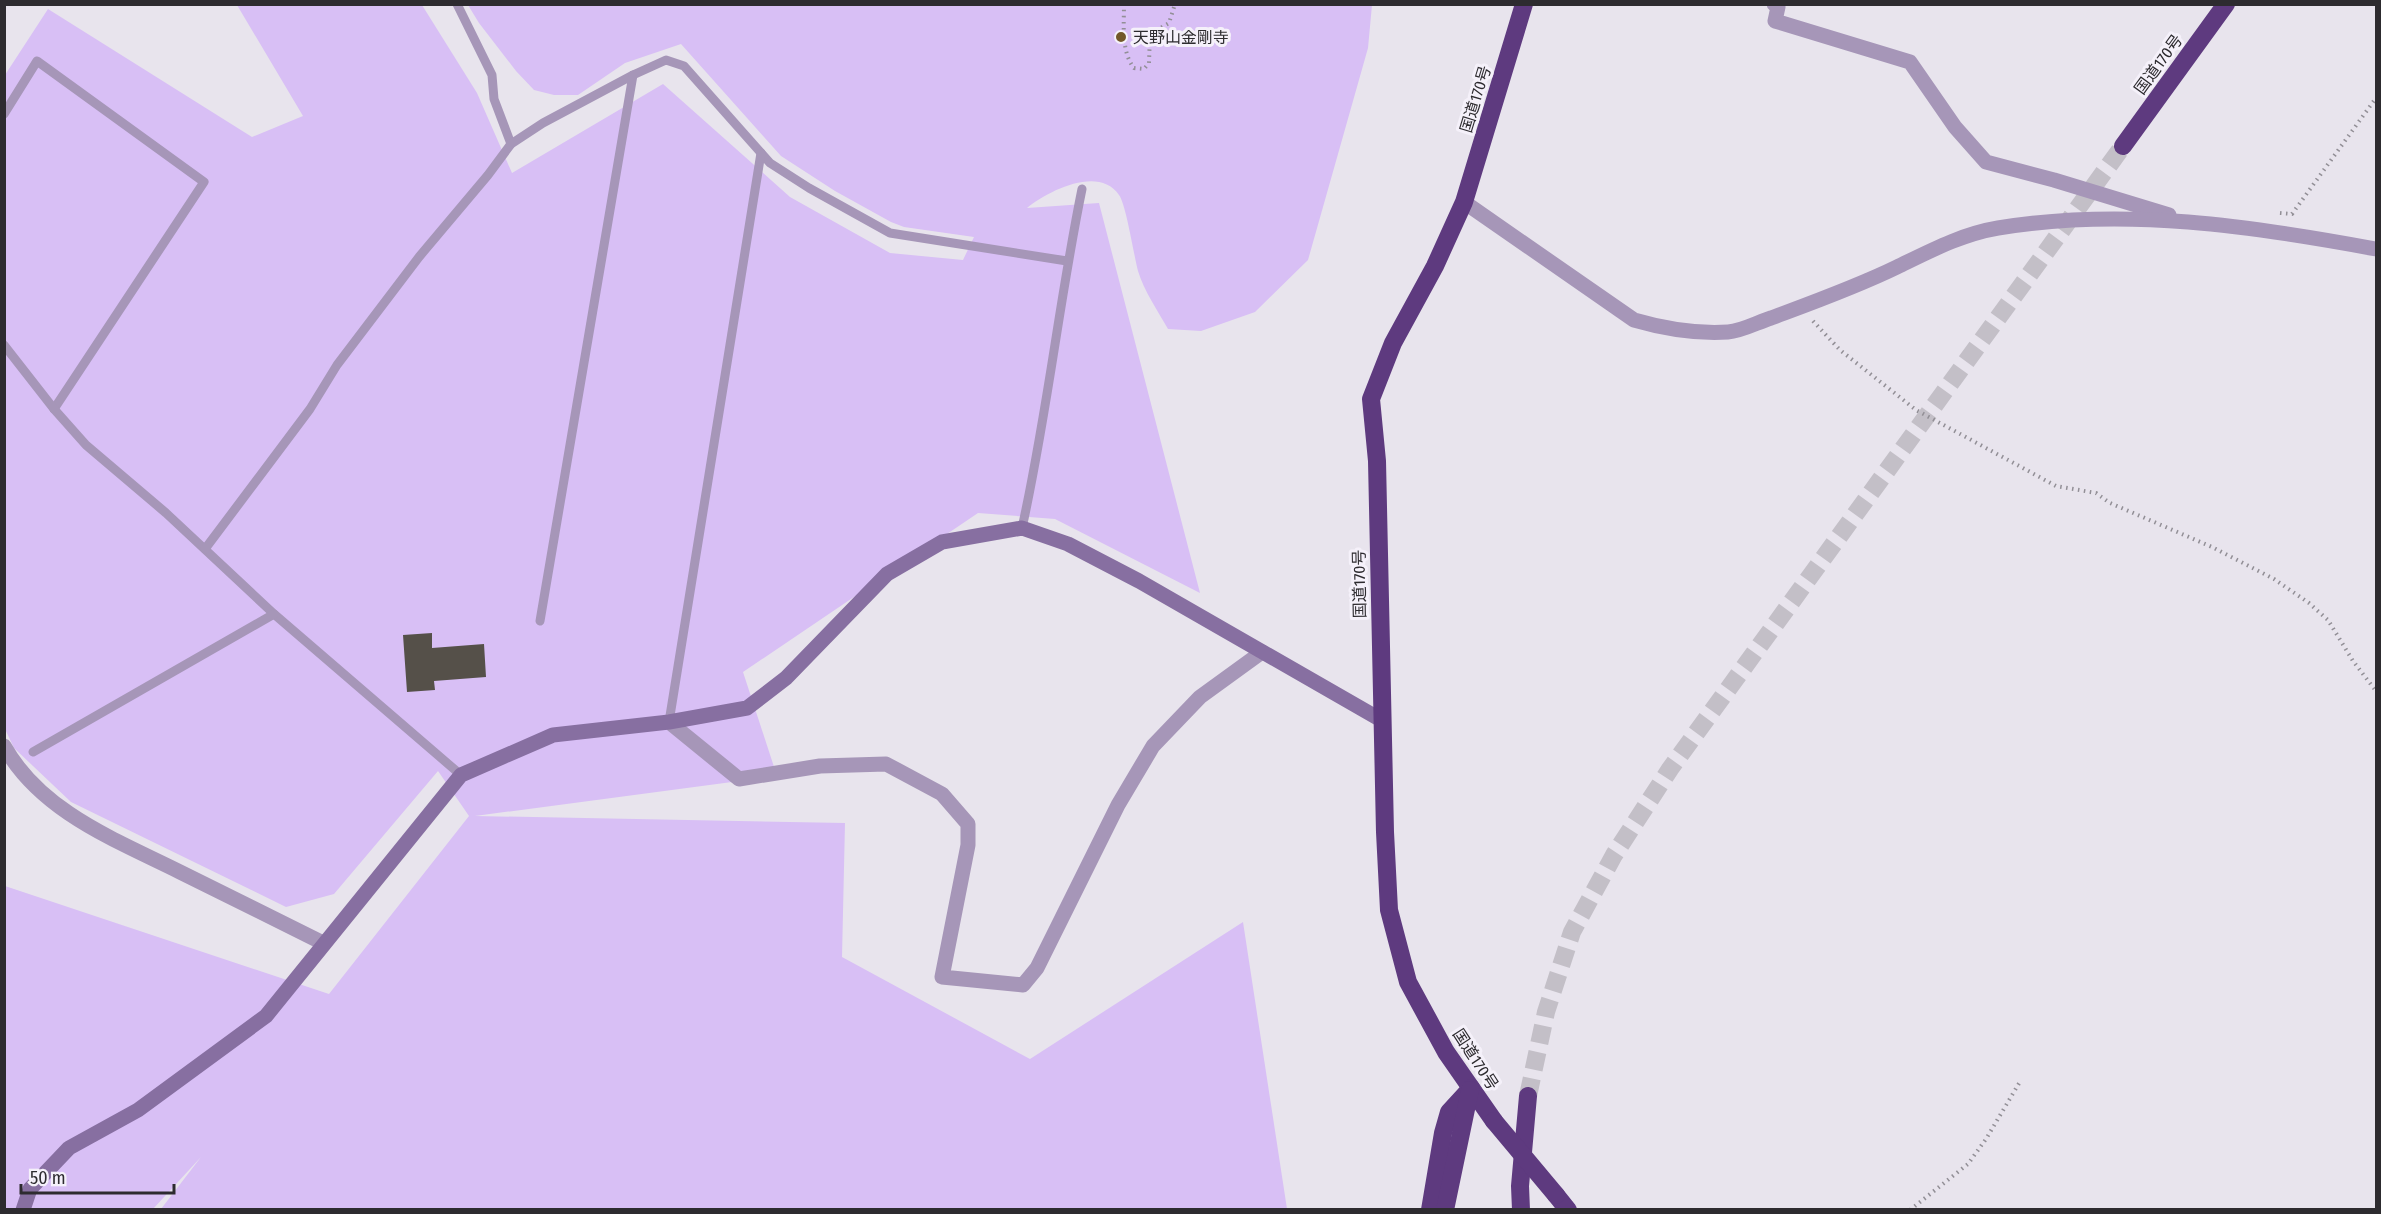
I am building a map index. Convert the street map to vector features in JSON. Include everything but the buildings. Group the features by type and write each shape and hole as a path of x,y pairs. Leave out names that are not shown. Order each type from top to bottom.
{"highway":[{"name":"国道170号","path":"1524,4 1464,202 1435,266 1393,343 1371,399 1377,461 1384,832 1389,910 1408,982 1446,1052 1494,1121 1568,1209"},
{"name":"国道170号","path":"2123,146 2226,4"},
{"path":"1430,1209 1443,1133 1449,1113 1471,1088"},
{"path":"1445,1209 1471,1088"},
{"path":"1521,1209 1520,1186 1528,1096"}],"street":[{"path":"1774,4 1778,7 1775,21 1911,62 1955,127 1986,162 2185,220"},
{"path":"1464,202 1634,320 1660,328 1694,333 1731,332 1801,307 1851,289 1953,240 1996,229 2068,219 2185,220 2291,233 2376,249"},
{"path":"23,1209 30,1189 69,1148 138,1110 266,1016 461,775 553,735 669,722 747,708 786,678 887,574 942,542 1022,528 1068,544 1139,581 1383,721"},
{"path":"669,722 739,779 820,766 886,764 942,794 968,824 968,845 942,977 1023,985 1037,968 1118,805 1153,746 1200,697 1262,652"},
{"path":"4,746 13,761 36,788 78,821 323,944"}],"lane":[{"path":"457,4 492,75 494,99 511,144"},
{"path":"205,549 310,409 338,365 419,257 511,144 543,123 666,60 684,66 770,163 809,188 890,233 1067,261"},
{"path":"4,114 37,61 204,182 54,409"},
{"path":"540,621 633,75"},
{"path":"669,722 761,153"},
{"path":"1022,528 1032,480 1067,261 1082,189"},
{"path":"4,345 54,409 86,445 205,549 274,614 461,775"},
{"path":"33,752 274,614"}],"path":[{"path":"1124,4 1124,34 1128,62 1134,68 1144,69 1149,63 1150,34 1169,23 1175,4"},
{"path":"2269,212 2292,214 2376,98"},
{"path":"1801,307 1840,350 1916,410 2056,486 2096,493 2110,503 2212,547 2274,579 2292,591 2328,620 2353,662 2376,691"},
{"path":"1910,1209 1968,1164 1986,1139 2021,1080"}],"shaded area":[{"path":"237,5 422,5 477,93 512,173 663,84 790,197 890,253 963,260 974,237 904,227 891,222 835,191 781,156 681,44 625,63 578,95 554,95 534,90 516,71 468,5 1372,5 1368,48 1308,260 1255,312 1201,331 1168,329 1147,293 1136,264 1122,200 1110,186 1087,181 1073,184 1047,195 1027,208 1099,203 1200,593 1055,519 978,513 743,672 777,776 475,816 845,823 842,957 1030,1059 1243,922 1287,1209 161,1209 201,1157 153,1209 5,1209 5,886 329,994 469,816 438,771 334,894 286,907 71,802 14,748 5,729 5,75 48,9 252,137 303,116"}],"tunnel":[{"path":"1528,1096 1546,1012 1572,932 1614,855 1670,769 2123,146"}],"place":[{"name":"天野山金剛寺","path":"1121,37"}]}
